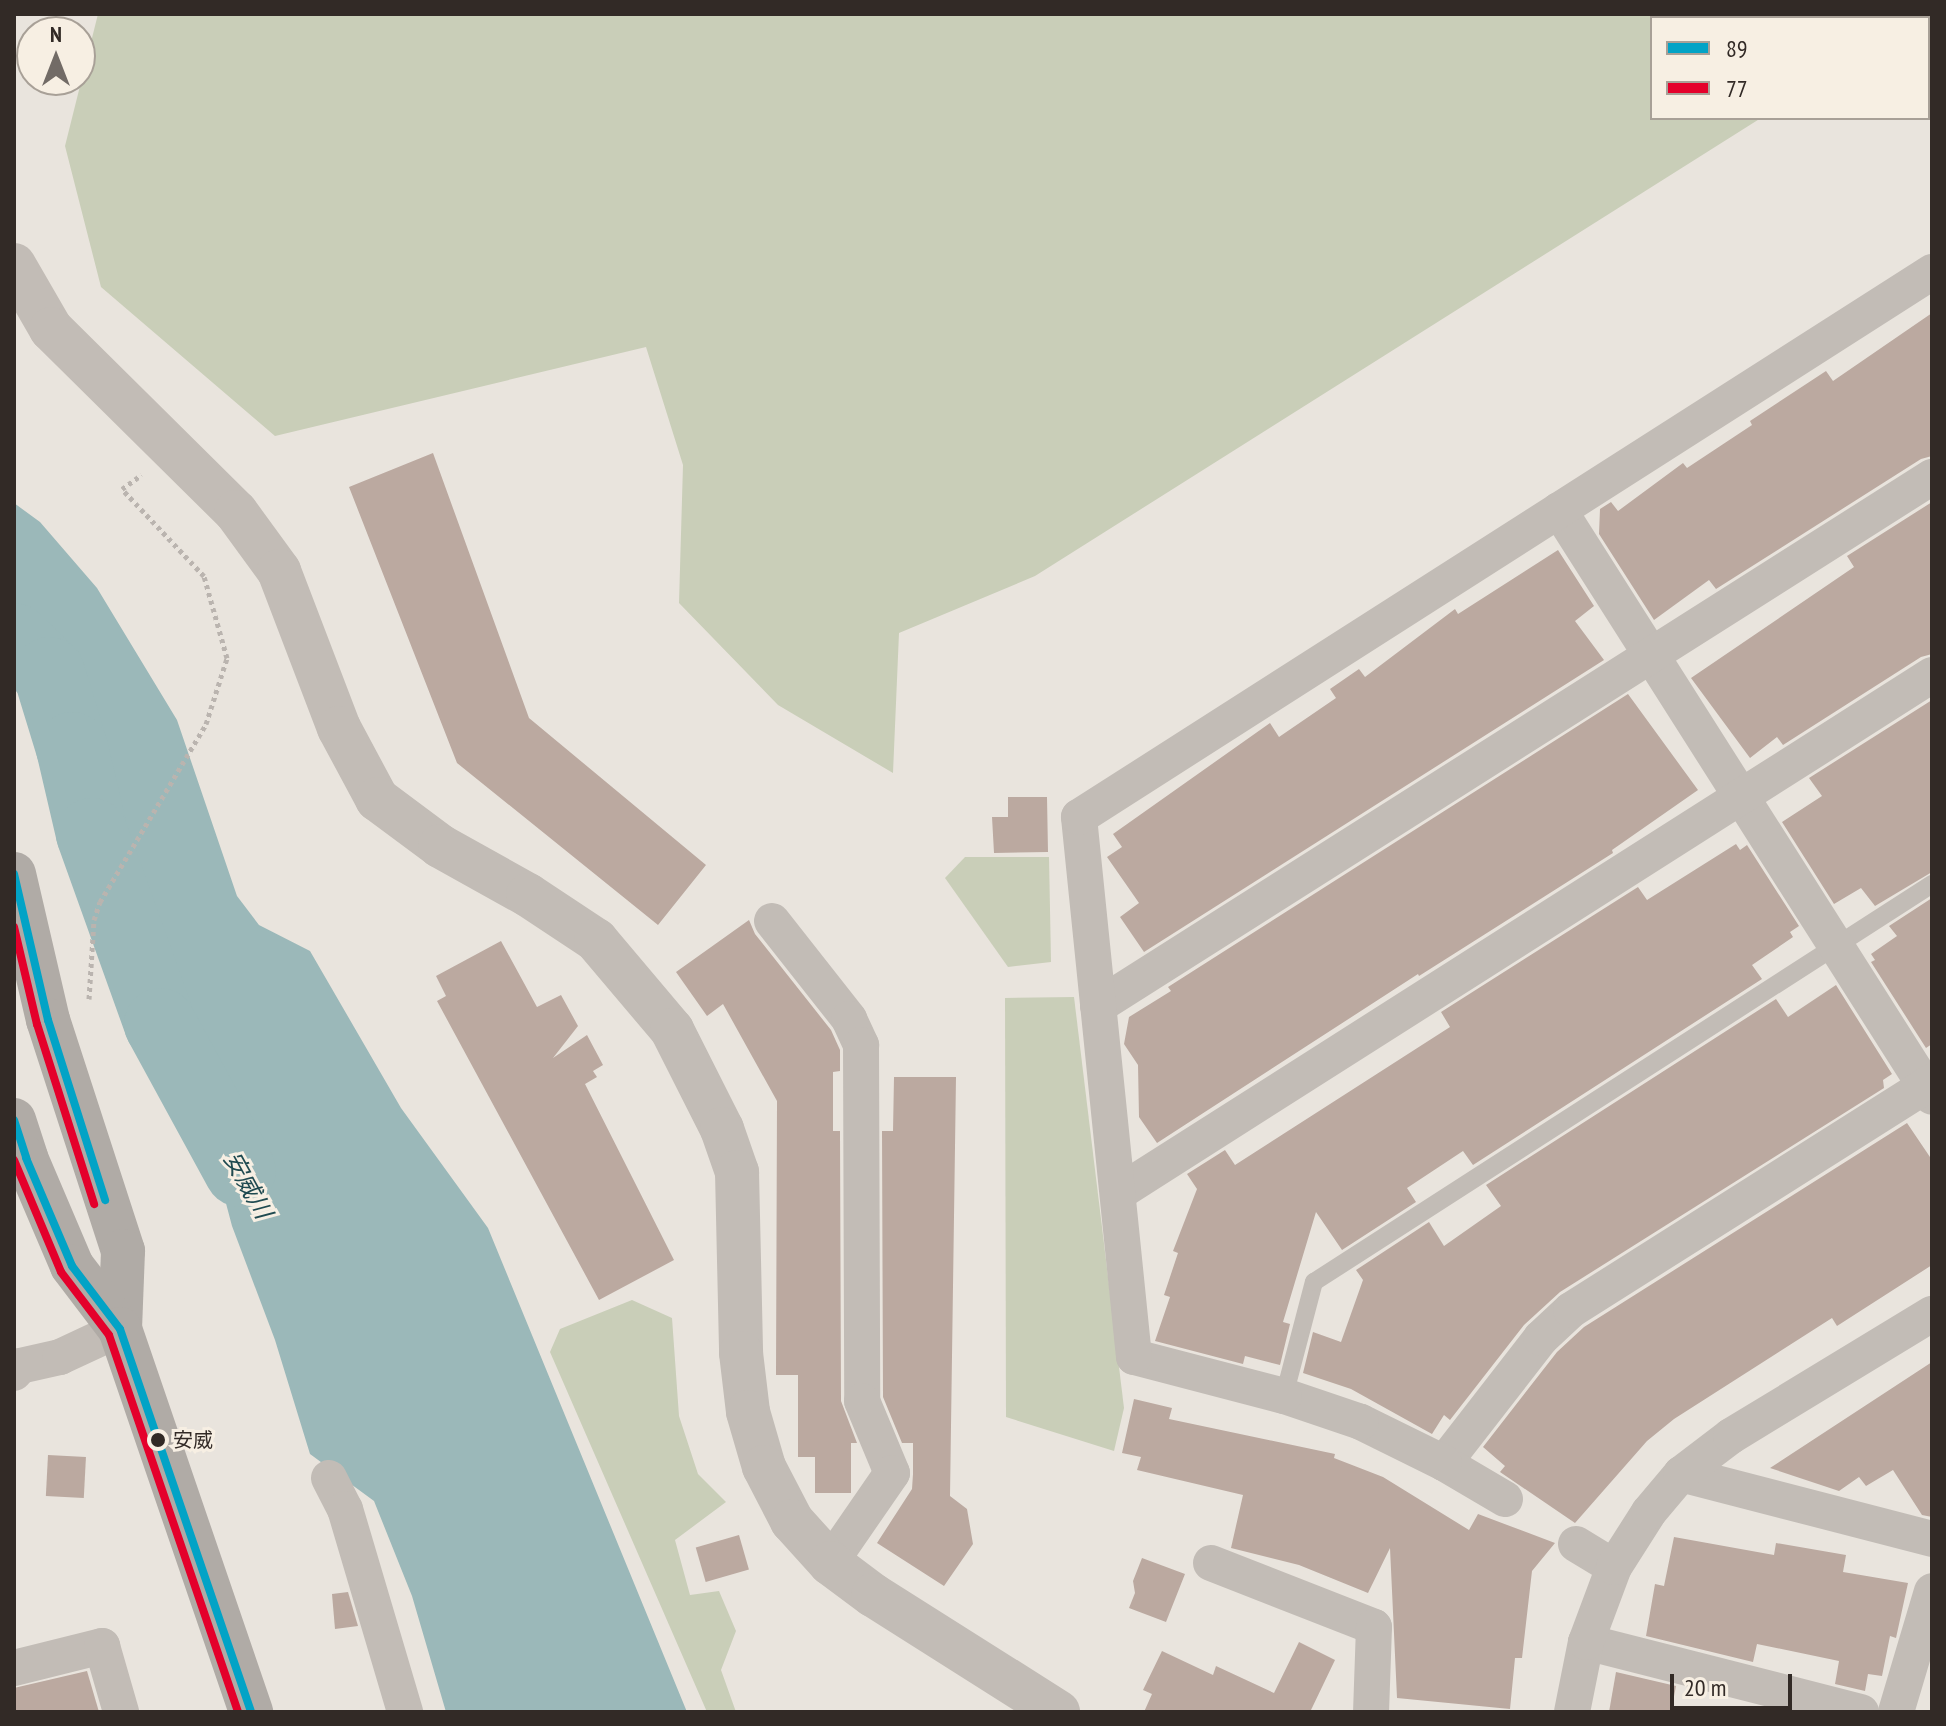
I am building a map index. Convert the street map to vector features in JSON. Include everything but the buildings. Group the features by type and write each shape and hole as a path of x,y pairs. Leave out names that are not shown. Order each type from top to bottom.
{"main road":[{"path":"14,874 48,1020 123,1251 120,1329"},
{"path":"14,1120 26,1158 72,1266 120,1329 251,1712"}],"street":[{"path":"14,265 51,329 236,512 279,571 339,728 377,799 440,846 540,902 596,940 672,1030 722,1129 737,1172 743,1381 754,1439 777,1497 792,1521 830,1563 917,1625 1058,1712"},
{"path":"1505,1499 1444,1463 1361,1422 1284,1396 1134,1357 1079,817 1932,272"},
{"path":"1098,1006 1932,477"},
{"path":"1444,1463 1541,1338 1571,1310 1930,1088 1835,945 1559,510"},
{"path":"1118,1193 1932,675"},
{"path":"772,921 849,1019 861,1045 862,1401 892,1473 830,1563"},
{"path":"1572,1712 1586,1642 1614,1567 1649,1512 1681,1474 1731,1436 1932,1314"},
{"path":"14,1373 20,1366 60,1357 120,1329"},
{"path":"1681,1474 1932,1539"},
{"path":"329,1478 345,1509 405,1712"},
{"path":"1576,1544 1614,1567"},
{"path":"1211,1563 1374,1627 1371,1712"},
{"path":"1896,1712 1932,1591"},
{"path":"1586,1642 1861,1712"},
{"path":"14,1668 102,1646 121,1712"}],"lane":[{"path":"1284,1396 1314,1282 1932,884"}],"path":[{"path":"80,1000 89,999 94,920 100,902 206,724 227,658 204,576 122,489 146,471"}],"green space":[{"path":"98,14 1926,14 1650,16 1650,120 1758,120 1035,576 899,633 893,773 778,705 679,603 683,465 646,347 275,436 101,287 65,146 78,96 96,96"},
{"path":"965,857 1049,857 1051,962 1008,967 945,878"},
{"path":"1074,997 1124,1408 1114,1451 1006,1417 1005,998"},
{"path":"632,1300 672,1318 679,1416 698,1474 726,1502 675,1540 690,1595 719,1591 736,1631 721,1670 736,1712 707,1712 550,1352 560,1329"}],"water":[{"path":"14,503 40,522 97,588 177,720 237,896 259,925 310,951 401,1108 488,1228 687,1712 446,1712 412,1596 374,1501 310,1454 275,1340 232,1226 202,1113 130,904 91,772 63,714 14,661"}],"waterway":[{"name":"安威川","path":"14,639 49,673 72,748 92,834 160,1024 240,1171"}],"transit line":[{"name":"89","path":"14,874 48,1020 105,1200"},
{"name":"77","path":"14,927 37,1024 94,1204"},
{"name":"89","path":"14,1120 26,1158 72,1266 120,1329 251,1712"},
{"name":"77","path":"14,1160 61,1272 109,1335 238,1712"}],"place":[{"name":"安威","path":"158,1440"}]}
